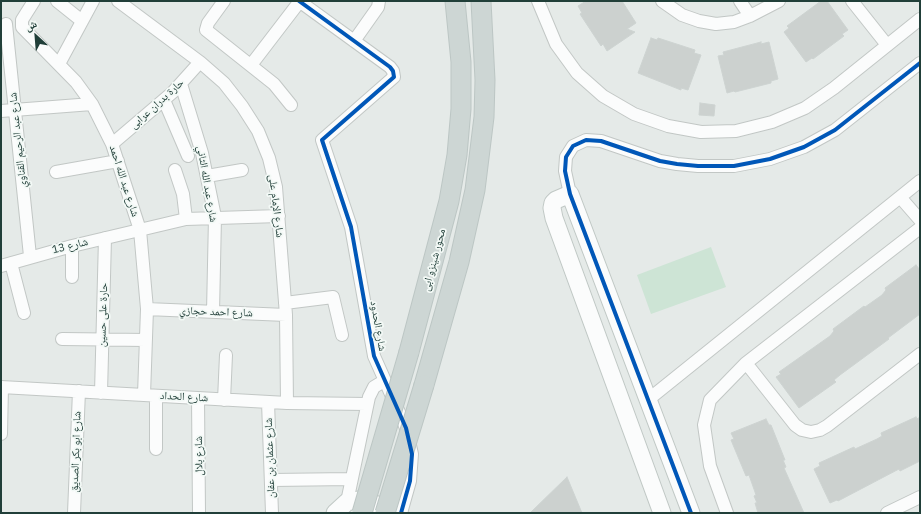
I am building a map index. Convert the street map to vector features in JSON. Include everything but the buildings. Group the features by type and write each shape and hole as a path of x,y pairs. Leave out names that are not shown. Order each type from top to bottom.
{"main road":[{"name":"محور شينزو ابى","path":"362,513 409,352 449,201 457,155 461,109 461,62 455,1"},
{"name":"محور شينزو ابى","path":"385,513 424,385 459,262 476,183 484,117 485,80 481,1"}],"street":[{"path":"57,1 82,21"},
{"path":"59,64 93,1"},
{"name":"شارع الإمام على","path":"118,1 200,62 224,83 242,106 258,131 273,173 279,216 286,309 287,404"},
{"path":"224,1 208,23 206,30 274,84 291,104"},
{"path":"251,66 302,2 354,41 378,7 379,1"},
{"path":"538,1 556,44 577,73 603,96 634,114 668,126 701,132 736,131 772,122 805,108 834,88 920,19"},
{"path":"662,1 682,15 699,21 716,24 734,22 750,16 779,1"},
{"path":"740,1 750,16"},
{"path":"852,1 887,46"},
{"name":"شارع عبد الله احمد","path":"30,3 22,20 22,27 59,64 92,104 112,144 140,230 147,309 146,340 150,396 156,449"},
{"name":"شارع عبد الرحيم القناوي","path":"6,24 30,256"},
{"name":"شارع الحدود","path":"354,41 390,67 393,71 394,77 322,140 351,227 371,347 384,381 406,428 412,454 410,481 400,513"},
{"name":"حارة بدران عرابى","path":"112,144 164,100 181,84 200,62"},
{"path":"691,513 570,194 565,171 566,157 573,146 586,140 601,141 660,161 677,164 698,166 734,166 770,160 804,147 835,130 920,63"},
{"name":"شارع عبد الله الثاني","path":"181,84 196,129 215,217 213,312"},
{"path":"164,100 188,156"},
{"path":"1,111 92,104"},
{"path":"56,172 118,161"},
{"path":"175,170 183,194 186,219"},
{"path":"207,176 242,170"},
{"path":"648,398 920,181"},
{"path":"570,194 556,200 553,203 552,208 554,218 662,513"},
{"path":"900,196 920,220"},
{"name":"شارع 13","path":"6,264 30,256 186,219 279,216"},
{"path":"727,513 710,466 704,424 710,400 746,363 920,228"},
{"name":"حارة على حسين","path":"101,392 105,238"},
{"path":"72,246 72,277"},
{"path":"6,264 24,313"},
{"name":"شارع احمد حجازي","path":"147,309 213,312 286,309 333,297 342,335"},
{"path":"62,339 146,340"},
{"path":"746,363 795,425 802,430 811,432 820,430 827,426 920,354"},
{"path":"224,400 226,355"},
{"path":"341,508 351,479 367,404 371,392 384,381"},
{"path":"1,434 2,387"},
{"name":"شارع الحداد","path":"2,387 287,404 367,404"},
{"name":"شارع ابو بكر الصديق","path":"74,513 78,391"},
{"name":"شارع بلال","path":"198,398 199,513"},
{"name":"شارع عثمان بن عفان","path":"268,402 272,513"},
{"path":"272,480 351,479"},
{"path":"886,513 920,497"},
{"path":"341,508 358,500 393,509 400,513"}],"green space":[{"path":"711,247 726,287 651,314 637,275"}],"cycle path":[{"path":"299,1 390,67 393,71 394,77 322,140 351,227 374,356 406,428 412,454 410,481 401,513"},
{"path":"691,513 570,194 565,171 566,157 573,146 586,140 601,141 660,161 677,164 698,166 734,166 770,159 804,147 835,130 920,63"}]}
